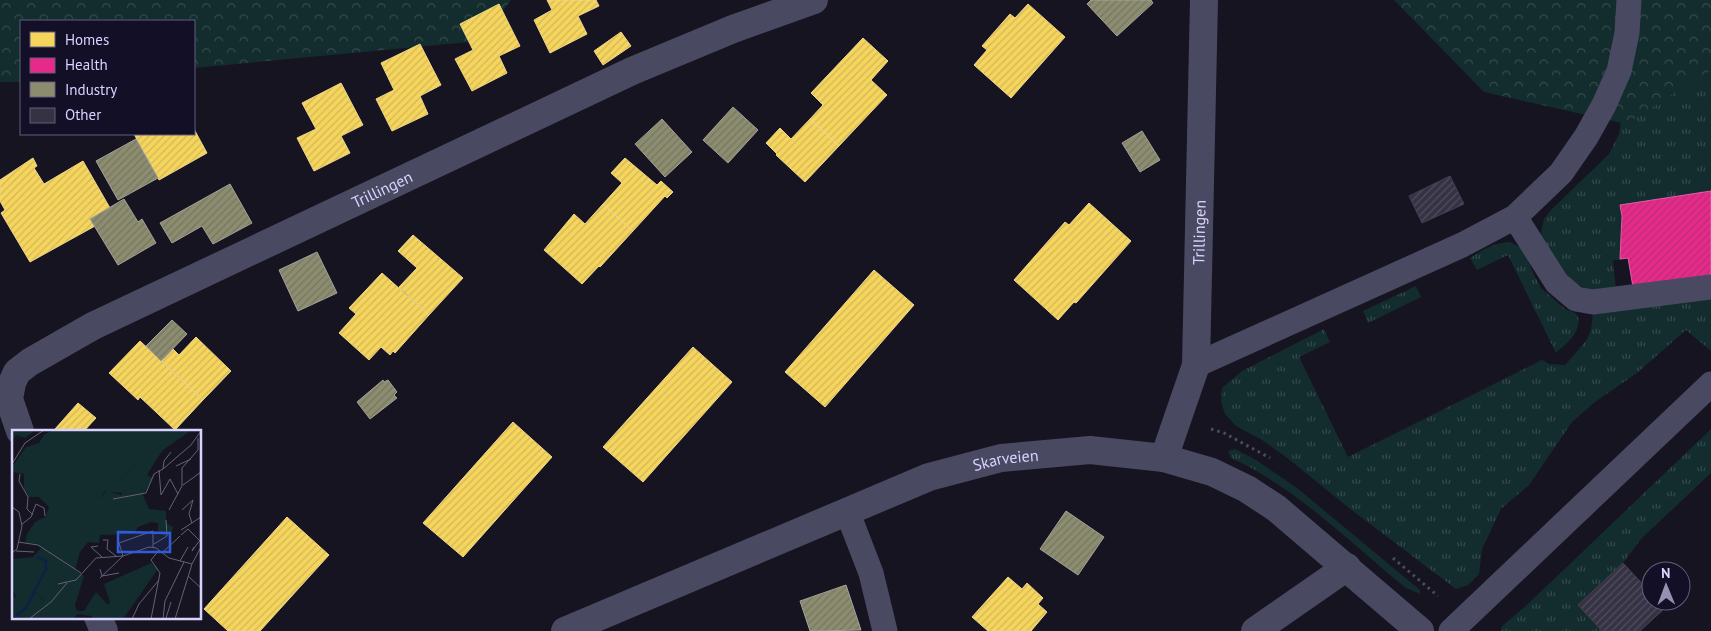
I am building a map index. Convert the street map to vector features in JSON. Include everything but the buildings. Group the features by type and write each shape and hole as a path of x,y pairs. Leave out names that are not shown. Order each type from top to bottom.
{"street":[{"name":"Trillingen","path":"20,430 9,399 12,383 17,372 30,362 93,326 632,71 814,0"},
{"name":"Trillingen","path":"1164,458 1196,366 1204,0"},
{"name":"Skarveien","path":"565,631 929,476 1001,458 1090,450 1164,458 1212,472 1247,489 1276,508 1420,631"},
{"path":"1255,631 1347,567"},
{"path":"98,618 104,631"}],"lane":[{"path":"1196,366 1462,246 1515,217 1561,173 1586,137 1604,106 1619,71 1627,33 1629,0"},
{"path":"1515,217 1557,283 1576,299 1593,302 1711,286"},
{"path":"1451,631 1711,384"},
{"path":"847,511 871,573 885,631"}],"green space":[{"path":"0,0 511,0 480,41 195,68 195,20 20,20 20,82 0,82"},
{"path":"1394,0 1711,0 1711,70 1626,124 1484,92"},
{"path":"1711,34 1711,194 1621,208 1622,260 1613,260 1616,290 1597,291 1587,289 1563,271 1540,236 1544,219 1609,154 1619,134 1625,97"},
{"path":"1510,242 1523,249 1541,288 1565,309 1578,316 1576,332 1556,353 1508,255 1477,270 1470,258 1489,247"},
{"path":"1416,286 1421,297 1368,323 1363,311"},
{"path":"1711,297 1711,351 1686,330 1637,373 1595,402 1572,422 1529,485 1501,509 1482,549 1479,574 1468,585 1456,589 1349,508 1286,457 1262,440 1236,426 1225,414 1221,402 1222,388 1242,371 1324,329 1330,342 1299,357 1348,457 1542,360 1549,364 1565,365 1586,341 1591,330 1593,312"},
{"path":"1711,429 1711,473 1641,539 1623,563 1578,605 1602,631 1501,631 1501,627 1528,604"},
{"path":"1235,449 1256,460 1297,488 1420,590 1420,594 1406,588 1322,517 1278,484 1231,458 1228,451"}]}
